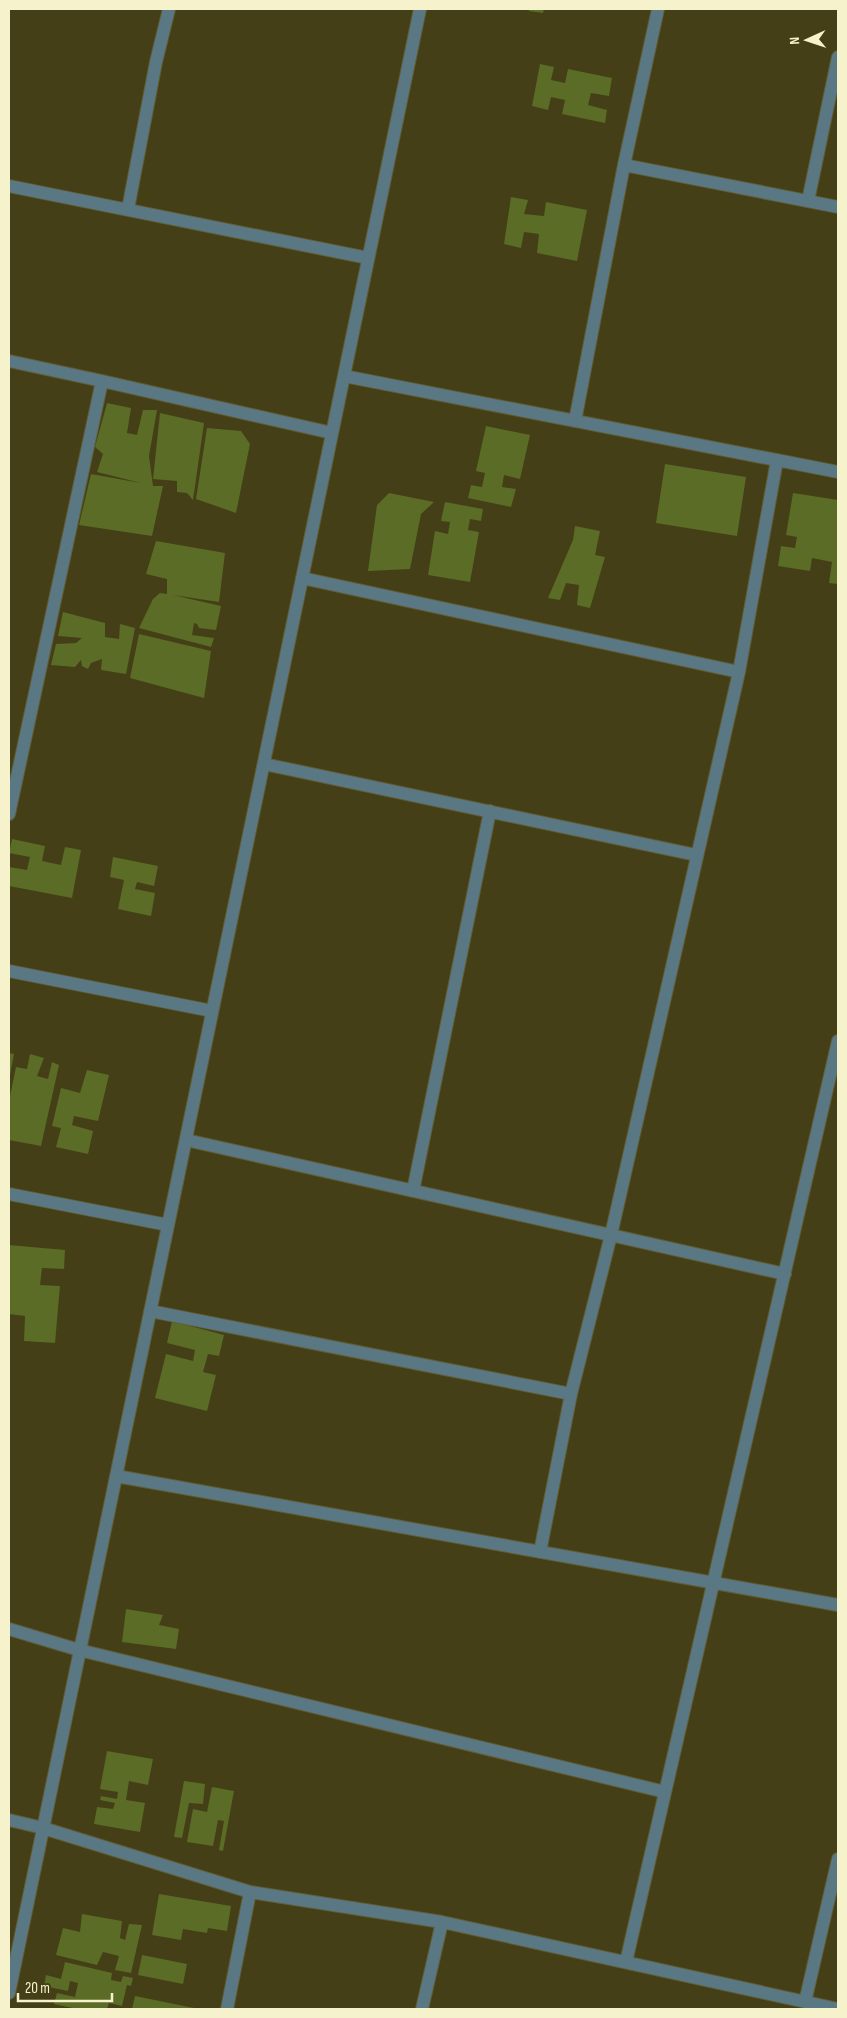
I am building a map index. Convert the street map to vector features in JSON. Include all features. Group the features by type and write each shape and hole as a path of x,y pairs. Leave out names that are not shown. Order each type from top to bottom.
{"street":[{"path":"128,209 156,62 169,9"},
{"path":"9,1993 420,9"},
{"path":"575,421 624,164 658,9"},
{"path":"808,200 838,56"},
{"path":"624,164 838,207"},
{"path":"9,186 368,258"},
{"path":"9,362 332,433"},
{"path":"344,376 838,472"},
{"path":"9,814 102,381"},
{"path":"540,1552 571,1394 611,1235 738,672 778,460"},
{"path":"302,578 738,672"},
{"path":"264,764 696,855"},
{"path":"413,1191 490,811"},
{"path":"9,971 212,1011"},
{"path":"626,1962 838,1041"},
{"path":"186,1140 785,1274"},
{"path":"9,1194 168,1225"},
{"path":"150,1311 571,1394"},
{"path":"116,1476 838,1605"},
{"path":"9,1629 79,1650 665,1792"},
{"path":"9,1820 43,1828 250,1892 442,1922 838,2009"},
{"path":"804,2002 838,1859"},
{"path":"227,2009 250,1892"},
{"path":"422,2009 442,1922"}],"building":[{"path":"529,9 544,9 543,13 529,11"},
{"path":"540,64 554,67 551,80 565,83 568,69 612,78 609,96 591,93 588,105 607,110 605,123 562,114 565,100 551,97 548,110 532,106"},
{"path":"511,197 528,200 524,214 544,216 546,202 587,210 577,261 537,253 539,234 524,232 521,248 504,244"},
{"path":"107,403 131,408 127,433 137,435 143,410 157,410 149,456 153,486 163,486 152,536 79,525 91,474 141,483 97,472 103,454 95,447"},
{"path":"160,413 204,423 193,500 187,493 177,492 177,481 153,479"},
{"path":"486,426 530,435 520,479 504,475 502,487 516,489 511,507 468,498 471,485 482,487 485,473 476,471"},
{"path":"207,428 241,431 250,444 236,513 196,499"},
{"path":"665,464 746,477 737,536 656,523"},
{"path":"389,493 434,502 421,514 410,569 368,571 377,505"},
{"path":"793,493 838,500 838,584 829,583 832,562 812,558 810,571 778,566 781,546 795,548 797,537 786,535"},
{"path":"445,502 483,509 481,521 470,519 468,530 479,532 470,582 428,575 435,531 448,534 450,522 441,521"},
{"path":"575,526 600,531 595,555 605,557 590,608 577,605 579,585 566,583 560,600 548,598 573,540"},
{"path":"156,541 225,553 219,602 173,595 221,606 216,630 199,628 194,623 192,635 214,638 211,647 139,628 153,599 160,593 167,594 167,579 146,574"},
{"path":"63,612 105,623 105,637 119,639 120,624 135,628 126,674 101,670 102,659 91,663 88,669 82,666 81,660 75,667 51,665 56,644 76,643 82,638 58,636"},
{"path":"139,634 211,651 204,698 130,678"},
{"path":"12,839 45,846 42,861 61,865 65,847 81,850 72,898 9,886 9,867 27,870 30,857 9,853"},
{"path":"113,857 158,866 154,886 137,882 135,889 155,893 151,916 118,909 124,880 110,877"},
{"path":"9,1053 14,1054 10,1075 9,1075"},
{"path":"30,1054 44,1058 37,1076 48,1079 52,1062 59,1065 41,1146 9,1140 9,1101 16,1067 27,1069"},
{"path":"87,1070 109,1075 98,1121 74,1116 72,1125 93,1131 88,1154 56,1147 61,1128 52,1126 61,1088 80,1093"},
{"path":"9,1245 65,1250 64,1269 42,1268 40,1285 60,1286 55,1343 24,1341 25,1316 9,1314"},
{"path":"172,1321 224,1335 219,1356 208,1354 203,1372 216,1375 207,1411 155,1398 166,1354 193,1361 195,1350 167,1343"},
{"path":"126,1609 163,1615 159,1625 179,1629 176,1649 122,1642"},
{"path":"107,1751 153,1759 148,1785 129,1781 126,1800 145,1803 140,1832 94,1824 97,1807 113,1809 115,1803 100,1800 101,1796 117,1799 118,1792 100,1789"},
{"path":"184,1781 205,1784 203,1804 189,1803 182,1838 174,1837"},
{"path":"212,1787 234,1791 223,1851 219,1850 224,1821 218,1820 213,1846 187,1842 193,1809 207,1812"},
{"path":"159,1894 231,1906 227,1931 208,1928 207,1933 183,1929 181,1940 152,1935"},
{"path":"82,1914 122,1921 120,1938 125,1940 129,1924 142,1925 131,1973 115,1970 119,1956 103,1952 97,1965 56,1955 63,1928 80,1932"},
{"path":"142,1955 187,1964 183,1984 138,1975"},
{"path":"65,1962 112,1973 111,1980 121,1982 123,1976 133,1978 131,1986 127,1985 122,2006 109,2003 107,2009 77,2009 54,2004 57,1993 75,1997 78,1983 70,1981 68,1991 44,1986 46,1975 61,1979"},
{"path":"135,1996 194,2008 194,2009 132,2009"}]}
